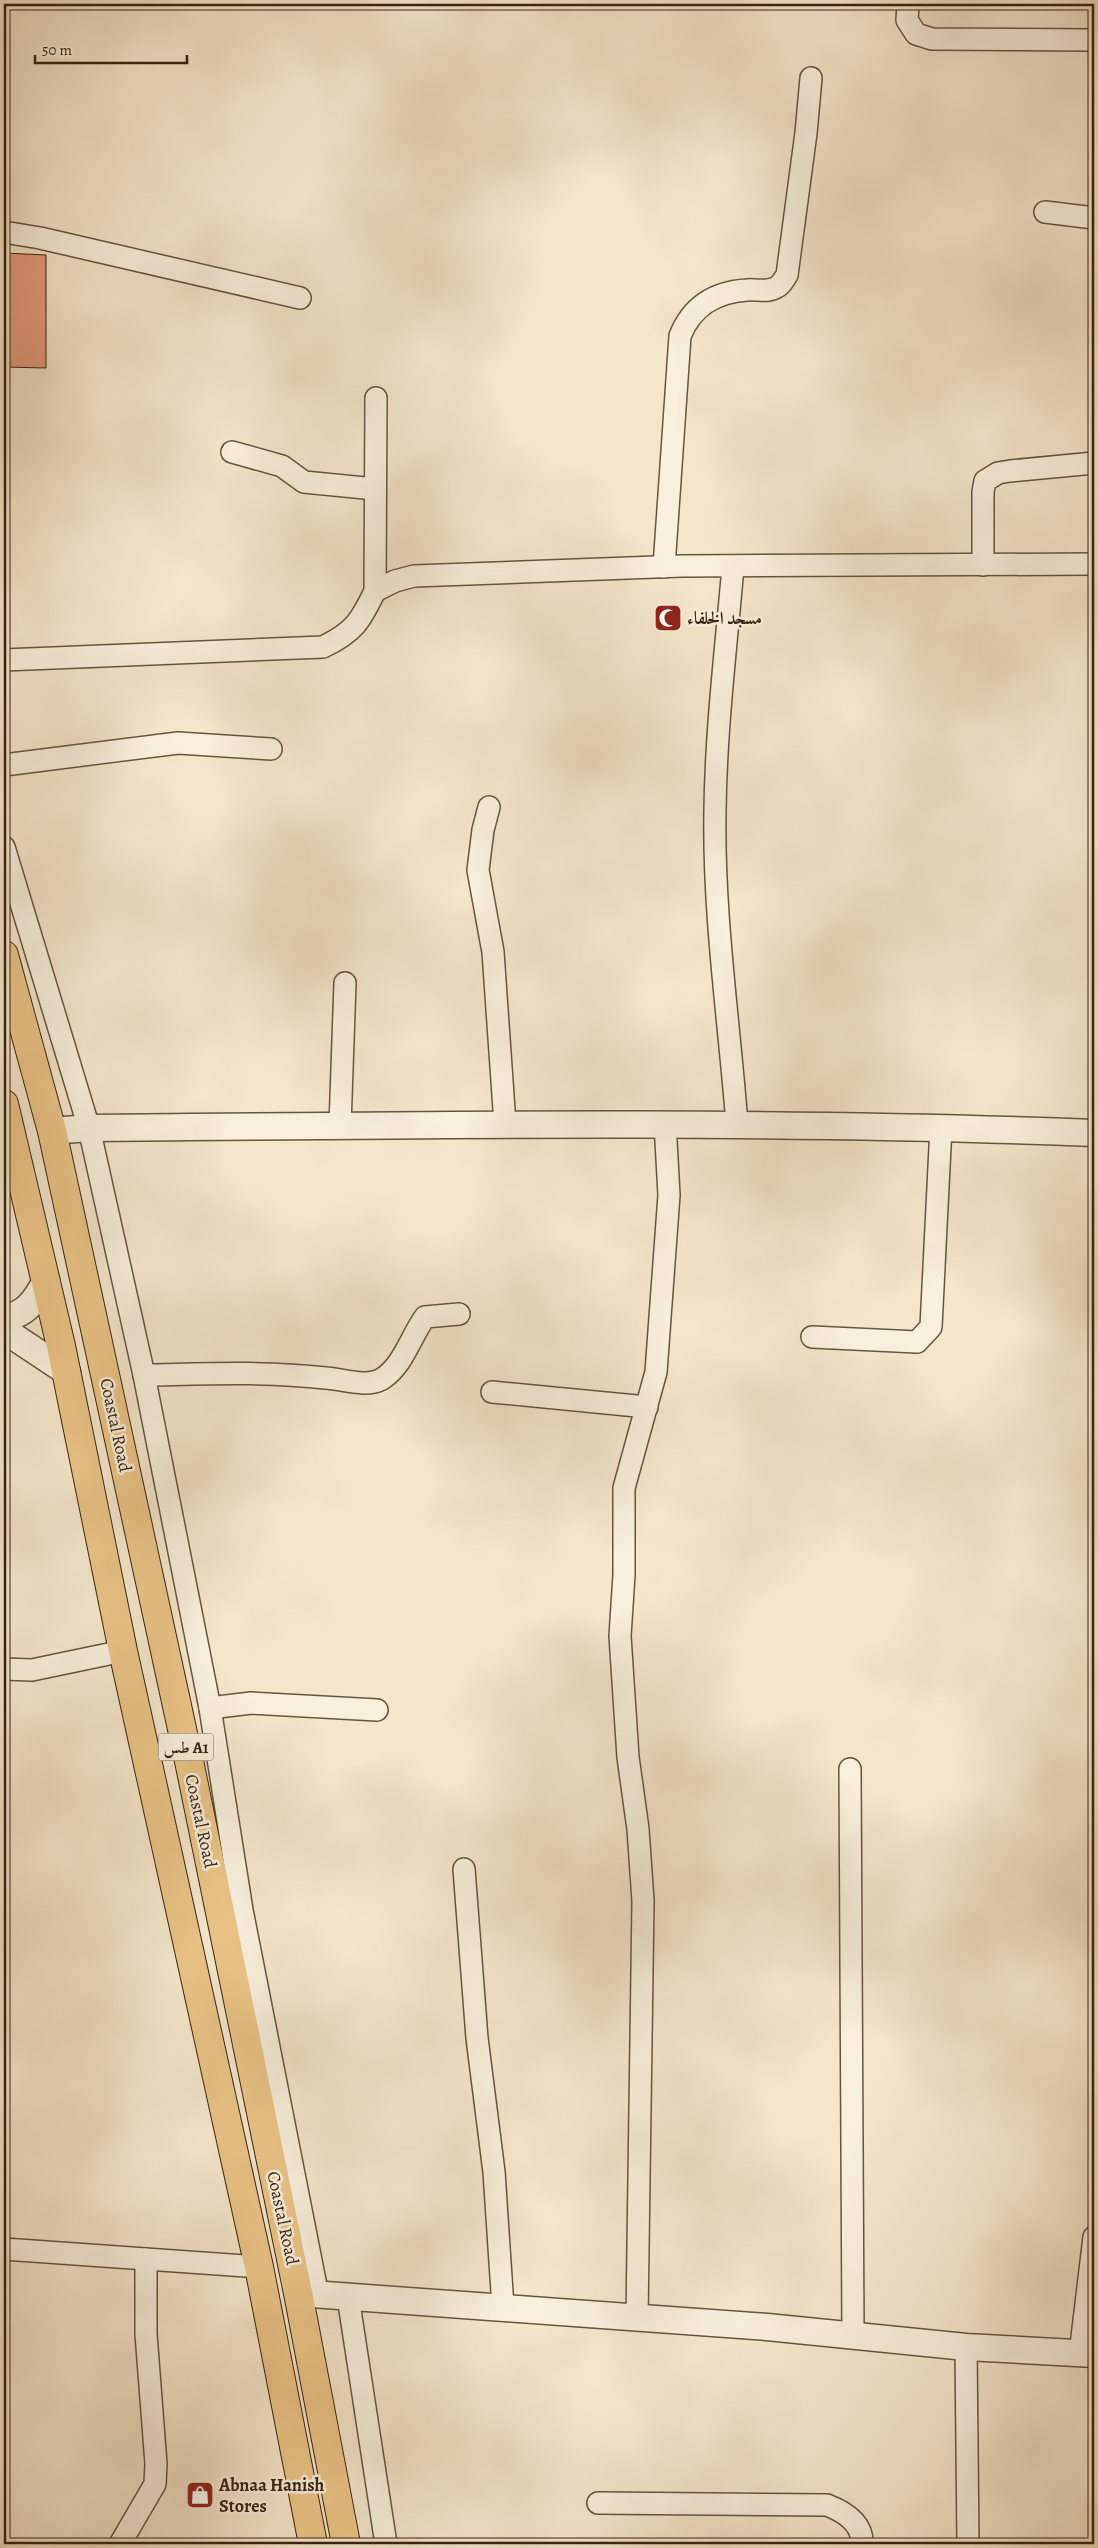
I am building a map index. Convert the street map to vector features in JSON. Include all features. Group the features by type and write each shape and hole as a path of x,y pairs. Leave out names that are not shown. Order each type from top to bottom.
{"highway":[{"name":"Coastal Road","path":"4,955 52,1132 225,1938 308,2295 346,2544"},
{"name":"Coastal Road","path":"4,1104 66,1372 123,1651 258,2267 313,2544"},
{"path":"188,1947 225,1938"}],"street":[{"path":"908,4 907,20 916,34 932,39 1094,40"},
{"path":"664,567 680,336 686,320 697,308 719,294 748,290 767,291 779,286 787,275 806,133 811,78"},
{"path":"1045,212 1094,218"},
{"path":"4,232 40,238 300,298"},
{"path":"4,660 323,647 346,636 363,617 374,591 376,398"},
{"path":"232,452 282,466 304,482 375,489"},
{"path":"983,565 983,492 985,481 998,473 1010,470 1094,463"},
{"path":"374,591 395,581 414,576 664,567 1094,564"},
{"path":"733,567 717,748 715,810 716,866 737,1124"},
{"path":"4,765 178,743 271,749"},
{"path":"489,808 483,830 478,870 493,952 505,1124"},
{"path":"4,847 89,1128 144,1376 210,1708 242,1910 308,2295 637,2317 853,2334 966,2347 1087,2354 1094,2237"},
{"path":"340,1126 345,983"},
{"path":"637,2317 643,1901 638,1829 627,1738 620,1636 624,1576 623,1497 656,1372 669,1195 665,1123"},
{"path":"52,1132 89,1128 665,1123 941,1127 1094,1133"},
{"path":"812,1337 917,1342 931,1327 941,1127"},
{"path":"4,1317 12,1316 32,1305 46,1281"},
{"path":"144,1376 244,1373 326,1378 370,1383 382,1379 392,1369 425,1317 459,1314"},
{"path":"4,1330 66,1372"},
{"path":"492,1392 647,1407"},
{"path":"4,1669 32,1670 123,1651"},
{"path":"210,1708 251,1703 377,1710"},
{"path":"850,1769 853,2334"},
{"path":"464,1869 477,2038 494,2172 503,2307"},
{"path":"4,2249 258,2267"},
{"path":"120,2544 155,2484 156,2464 146,2334 146,2259"},
{"path":"348,2297 386,2544"},
{"path":"966,2347 968,2544"},
{"path":"598,2502 827,2505 841,2510 852,2519 860,2530 862,2544"}],"building":[{"path":"4,253 46,255 46,368 4,367"}],"place":[{"name":"مسجد الخلفاء","path":"668,618"},
{"name":"Abnaa Hanish Stores","path":"200,2495"}]}
